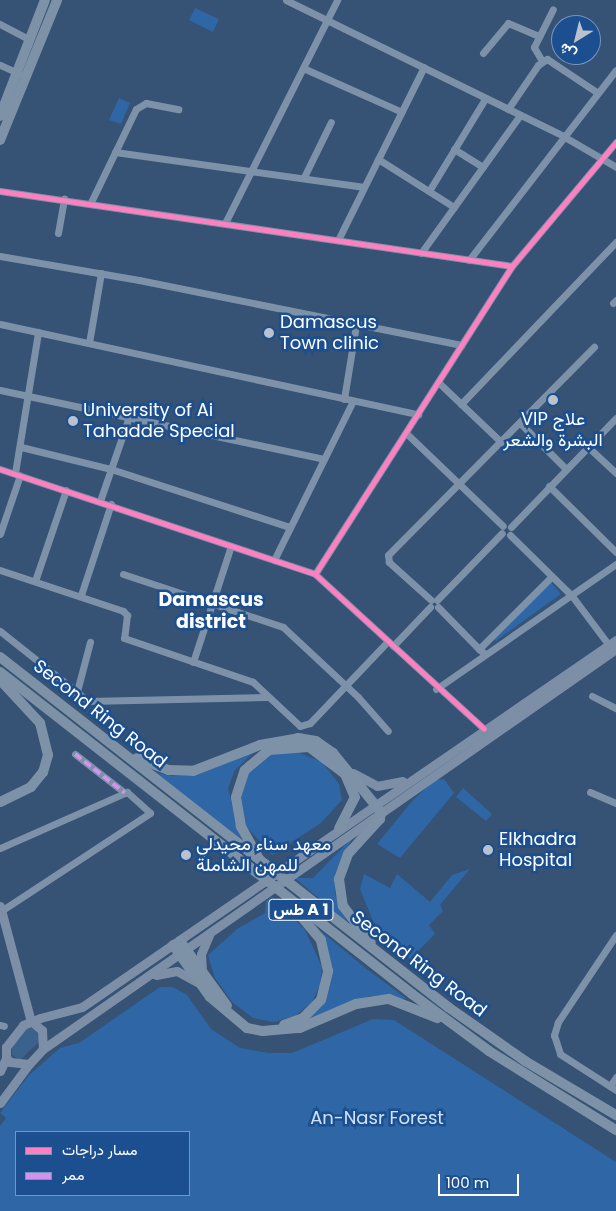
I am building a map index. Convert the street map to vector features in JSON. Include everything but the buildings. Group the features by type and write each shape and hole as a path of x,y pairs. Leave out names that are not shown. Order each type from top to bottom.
{"highway":[{"path":"0,116 46,0"},
{"path":"0,140 57,0"},
{"name":"Second Ring Road","path":"0,657 125,753 384,959 492,1039 616,1115"},
{"name":"Second Ring Road","path":"0,672 285,898 458,1028 616,1130"},
{"path":"0,680 40,722 48,749 38,780 23,794 0,802"},
{"path":"125,753 159,767 193,771 260,745 303,738 324,746 353,773 378,808 380,819 348,854 341,872 339,893 349,918 384,959"},
{"path":"260,862 241,826 236,797 245,770 269,750 308,747 345,774 355,796 339,828"},
{"path":"201,979 226,1005 252,1022 280,1026 303,1018 312,1011 326,987 327,956 321,940 285,898"},
{"path":"180,948 201,979 234,1020 262,1031 300,1028 356,1004 389,999 458,1028"}],"main road":[{"path":"0,1071 4,1057 3,1047 29,1023 79,1009 180,948 209,935 297,871 430,768 484,729 614,647"},
{"path":"0,1103 29,1064 43,1049 146,979 180,948 246,894 339,828 378,808 614,647"},
{"path":"353,773 369,784 384,786 430,768"},
{"path":"1,909 5,936 26,997 29,1023 45,1036 43,1049"},
{"path":"146,979 177,971 201,979 201,954 209,935"},
{"path":"99,996 106,1007"},
{"path":"4,1057 16,1065 29,1064"}],"street":[{"path":"286,0 563,136 604,158 616,167"},
{"path":"225,223 337,0"},
{"path":"542,61 534,47 553,9"},
{"path":"483,52 508,23 539,36"},
{"path":"0,24 30,40"},
{"path":"508,109 542,61 551,60 598,93"},
{"path":"0,65 18,73"},
{"path":"338,240 424,67"},
{"path":"303,68 402,112"},
{"path":"469,260 563,136 616,70"},
{"path":"429,191 485,99"},
{"path":"91,202 139,105 178,109"},
{"path":"421,253 520,115"},
{"path":"304,177 331,122"},
{"path":"315,574 512,266 616,142"},
{"path":"454,149 483,167"},
{"path":"115,152 304,177 363,187"},
{"path":"378,159 454,207"},
{"path":"0,191 91,202 512,266"},
{"path":"58,233 64,199"},
{"path":"461,404 616,242"},
{"path":"0,256 101,273 462,345"},
{"path":"89,343 101,273"},
{"path":"0,324 344,400 418,414"},
{"path":"344,400 356,324"},
{"path":"0,534 18,474 38,332"},
{"path":"482,652 387,558 594,347"},
{"path":"438,382 502,442"},
{"path":"0,390 324,459"},
{"path":"274,560 353,401"},
{"path":"100,501 129,417"},
{"path":"0,570 81,595 125,612 124,638 247,680 268,697 295,724 304,726 434,604 616,418"},
{"path":"520,423 565,468"},
{"path":"406,433 461,484 572,596 614,647"},
{"path":"587,446 616,473"},
{"path":"21,447 111,469 290,528"},
{"path":"0,469 111,504 315,574 391,644 436,689 484,729"},
{"path":"549,486 616,552"},
{"path":"35,581 66,490"},
{"path":"81,595 111,504"},
{"path":"193,662 231,546"},
{"path":"436,689 482,652 572,596 616,564"},
{"path":"123,574 282,627 346,685 388,731"},
{"path":"482,652 552,576"},
{"path":"0,631 76,694 99,703 268,697"},
{"path":"76,694 90,642"},
{"path":"592,696 616,708"},
{"path":"1,909 150,813 75,754"},
{"path":"590,792 616,804"},
{"path":"0,848 125,793"},
{"path":"616,935 558,1022 554,1035 560,1054 613,1088 616,1077"}],"green space":[{"path":"195,8 219,19 213,32 189,20"},
{"path":"119,98 130,103 121,124 109,120"},
{"path":"550,581 561,594 496,641 494,639"},
{"path":"256,750 235,770 228,788 241,839 155,772 171,776 200,774"},
{"path":"295,751 322,762 339,784 342,800 321,823 272,855 246,826 240,800 249,772 271,754"},
{"path":"444,779 454,793 400,858 377,844 413,800 435,780"},
{"path":"463,788 492,814 486,821 456,797"},
{"path":"353,837 335,873 335,894 347,922 295,878 313,878"},
{"path":"470,869 440,905 443,911 429,925 435,934 410,959 373,921 360,889 364,874 390,888 397,874 430,902 452,875"},
{"path":"272,897 305,930 322,967 320,985 312,1002 295,1016 274,1022 253,1018 232,1002 215,978 208,955 237,929 265,913 266,901"},
{"path":"317,928 407,999 370,996 298,1025 326,993"},
{"name":"An-Nasr Forest","path":"160,987 173,987 187,995 211,1029 240,1048 269,1053 292,1053 373,1019 394,1020 616,1162 616,1211 0,1211 0,1126 6,1118 0,1113 29,1075 60,1048 79,1043"}],"shaded area":[{"path":"26,1027 39,1031 40,1041 20,1060 12,1055 12,1044"}],"marked path":[{"path":"75,754 125,793"}],"cycle path":[{"path":"315,574 512,266 616,142"},
{"path":"0,191 512,266"},
{"path":"0,469 315,574 484,729"}],"place":[{"name":"Damascus Town clinic","path":"269,333"},
{"name":"VIP علاج البشرة والشعر","path":"553,400"},
{"name":"University of Ai Tahadde Special","path":"73,421"},
{"name":"Elkhadra Hospital","path":"488,850"},
{"name":"معهد سناء محيدلي للمهن الشاملة","path":"186,855"}],"district":[{"name":"Damascus district","path":"211,611"}]}
